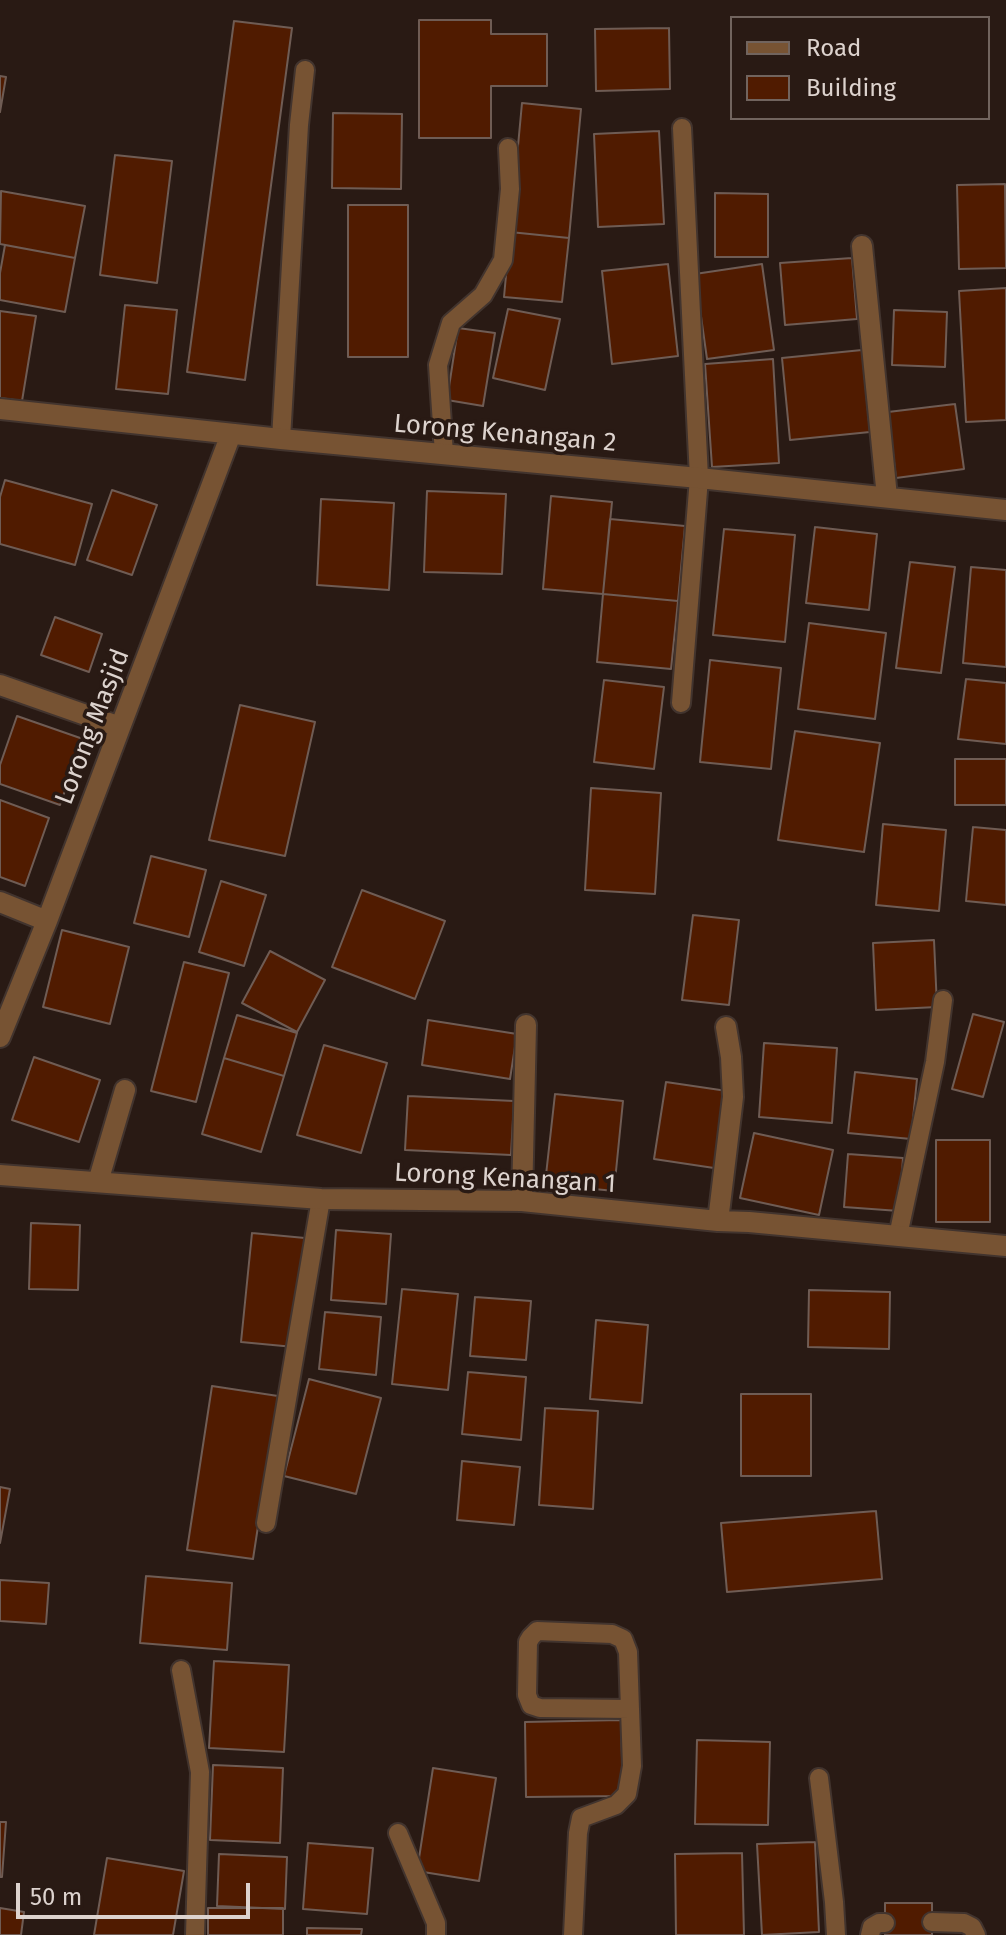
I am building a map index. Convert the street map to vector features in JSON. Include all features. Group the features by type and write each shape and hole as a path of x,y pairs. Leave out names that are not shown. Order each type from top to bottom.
{"street":[{"path":"862,246 887,497"},
{"name":"Lorong Kenangan 2","path":"0,409 1006,510"},
{"name":"Lorong Masjid","path":"0,1037 231,434"},
{"path":"0,685 120,727"},
{"path":"0,902 47,921"},
{"path":"522,1201 526,1025"},
{"path":"718,1221 733,1097 726,1027"},
{"path":"98,1182 125,1090"},
{"name":"Lorong Kenangan 1","path":"0,1175 321,1199 522,1201 1006,1246"}],"lane":[{"path":"281,439 299,125 305,70"},
{"path":"681,703 699,478 682,128"},
{"path":"444,454 438,365 451,323 483,295 503,260 510,189 508,148"},
{"path":"898,1236 935,1062 943,1000"},
{"path":"266,1523 321,1199"},
{"path":"573,1935 581,1818 616,1805 627,1794 632,1766 630,1709 628,1652 623,1639 612,1634 537,1631 531,1637 528,1642 527,1695 531,1705 540,1708 630,1709"},
{"path":"181,1670 200,1772 195,1935"},
{"path":"819,1778 836,1935"},
{"path":"398,1833 436,1923 436,1935"},
{"path":"932,1922 964,1923 972,1927 976,1935"},
{"path":"870,1935 872,1927 885,1923"}],"building":[{"path":"419,20 491,20 491,34 547,34 547,86 491,86 491,138 419,138"},
{"path":"234,21 292,28 245,380 187,372"},
{"path":"669,28 670,89 596,91 595,29"},
{"path":"0,76 6,77 0,112"},
{"path":"522,103 581,109 569,238 510,232"},
{"path":"333,113 402,114 401,189 332,188"},
{"path":"659,131 664,224 598,227 594,134"},
{"path":"115,155 172,161 157,283 100,275"},
{"path":"1005,184 1006,268 959,269 957,185"},
{"path":"1,191 85,206 75,258 0,244"},
{"path":"715,193 768,194 768,257 715,257"},
{"path":"348,205 408,205 408,357 348,357"},
{"path":"510,232 569,238 562,302 504,297"},
{"path":"5,245 75,258 65,312 0,300 0,273"},
{"path":"852,258 857,319 785,325 780,263"},
{"path":"668,264 678,356 612,364 602,271"},
{"path":"762,264 774,350 707,359 695,274"},
{"path":"1006,288 1006,420 966,422 959,291"},
{"path":"125,305 177,310 168,394 116,389"},
{"path":"508,309 560,319 545,390 493,378"},
{"path":"894,310 947,312 945,367 892,365"},
{"path":"0,311 36,316 22,401 0,398"},
{"path":"458,328 495,333 483,406 447,400"},
{"path":"862,350 870,432 790,440 782,358"},
{"path":"773,359 779,463 712,467 705,364"},
{"path":"955,404 964,469 896,478 888,412"},
{"path":"5,480 92,504 75,565 0,544 0,497"},
{"path":"112,490 157,505 132,575 87,560"},
{"path":"427,491 506,494 502,574 424,572"},
{"path":"551,496 612,502 603,594 543,589"},
{"path":"321,499 394,503 389,590 317,585"},
{"path":"610,519 685,526 678,601 603,594"},
{"path":"815,527 877,534 869,610 806,603"},
{"path":"724,529 795,535 785,642 713,635"},
{"path":"910,562 955,567 941,673 896,668"},
{"path":"971,567 1006,570 1006,667 963,663"},
{"path":"603,594 678,601 671,669 597,662"},
{"path":"55,617 102,634 89,672 41,655"},
{"path":"809,623 886,633 875,719 798,709"},
{"path":"710,660 781,668 771,769 700,762"},
{"path":"966,679 1006,683 1006,744 958,739"},
{"path":"604,680 664,687 654,769 594,762"},
{"path":"240,705 315,722 285,856 209,840"},
{"path":"17,716 83,739 60,805 0,784 0,765"},
{"path":"795,731 880,743 864,852 778,840"},
{"path":"955,759 1006,759 1006,805 955,805"},
{"path":"591,788 661,793 655,894 585,890"},
{"path":"0,800 49,818 25,886 0,877"},
{"path":"883,824 946,830 939,911 876,905"},
{"path":"973,827 1006,830 1006,905 966,901"},
{"path":"151,856 206,870 189,937 134,923"},
{"path":"221,881 266,895 244,966 199,952"},
{"path":"362,890 445,921 415,999 332,967"},
{"path":"693,915 739,920 729,1005 682,1000"},
{"path":"62,930 129,947 110,1024 43,1007"},
{"path":"934,940 937,1007 876,1010 873,943"},
{"path":"270,951 325,980 297,1032 242,1003"},
{"path":"184,962 229,973 196,1102 151,1091"},
{"path":"973,1014 1004,1022 983,1097 952,1089"},
{"path":"237,1015 297,1033 284,1076 224,1058"},
{"path":"428,1020 517,1034 510,1079 422,1065"},
{"path":"764,1043 837,1048 832,1123 759,1117"},
{"path":"324,1045 387,1063 361,1153 297,1135"},
{"path":"34,1057 100,1080 79,1142 12,1120"},
{"path":"224,1058 284,1076 261,1152 202,1134"},
{"path":"855,1072 917,1079 911,1139 848,1133"},
{"path":"666,1082 727,1091 714,1168 654,1159"},
{"path":"555,1094 623,1101 614,1191 545,1184"},
{"path":"408,1096 514,1101 511,1155 405,1150"},
{"path":"754,1133 833,1150 819,1215 740,1198"},
{"path":"936,1140 990,1140 990,1222 936,1222"},
{"path":"848,1154 903,1158 899,1211 844,1207"},
{"path":"31,1223 80,1225 78,1290 29,1289"},
{"path":"336,1230 391,1234 386,1304 331,1300"},
{"path":"252,1233 305,1238 294,1347 241,1342"},
{"path":"402,1289 458,1294 448,1390 392,1384"},
{"path":"809,1290 890,1292 889,1349 808,1347"},
{"path":"475,1297 531,1301 526,1360 470,1356"},
{"path":"325,1312 381,1317 376,1375 319,1369"},
{"path":"596,1320 648,1325 642,1403 590,1399"},
{"path":"468,1372 526,1377 521,1440 462,1434"},
{"path":"309,1379 381,1398 356,1494 284,1476"},
{"path":"212,1386 278,1396 253,1559 187,1550"},
{"path":"741,1394 811,1394 811,1476 741,1476"},
{"path":"545,1408 598,1411 593,1509 539,1505"},
{"path":"462,1461 520,1467 514,1525 457,1520"},
{"path":"0,1487 10,1489 0,1543"},
{"path":"876,1511 882,1579 727,1592 721,1523"},
{"path":"146,1576 232,1583 227,1650 140,1643"},
{"path":"0,1580 49,1583 46,1624 0,1621"},
{"path":"214,1661 289,1665 284,1752 209,1748"},
{"path":"621,1720 623,1796 526,1797 525,1722"},
{"path":"697,1740 770,1742 768,1825 695,1824"},
{"path":"213,1765 283,1768 280,1843 210,1840"},
{"path":"433,1768 496,1778 479,1881 417,1871"},
{"path":"0,1822 6,1822 2,1877 0,1877"},
{"path":"815,1842 819,1932 762,1935 757,1844"},
{"path":"308,1843 373,1848 367,1914 303,1909"},
{"path":"742,1853 744,1935 676,1935 675,1854"},
{"path":"219,1854 287,1857 285,1909 217,1906"},
{"path":"107,1858 184,1871 173,1935 94,1935"},
{"path":"885,1903 932,1903 932,1935 885,1935"},
{"path":"0,1908 24,1912 21,1935 0,1935"},
{"path":"208,1908 283,1908 283,1935 208,1935"},
{"path":"307,1928 362,1929 361,1935 307,1935"}]}
